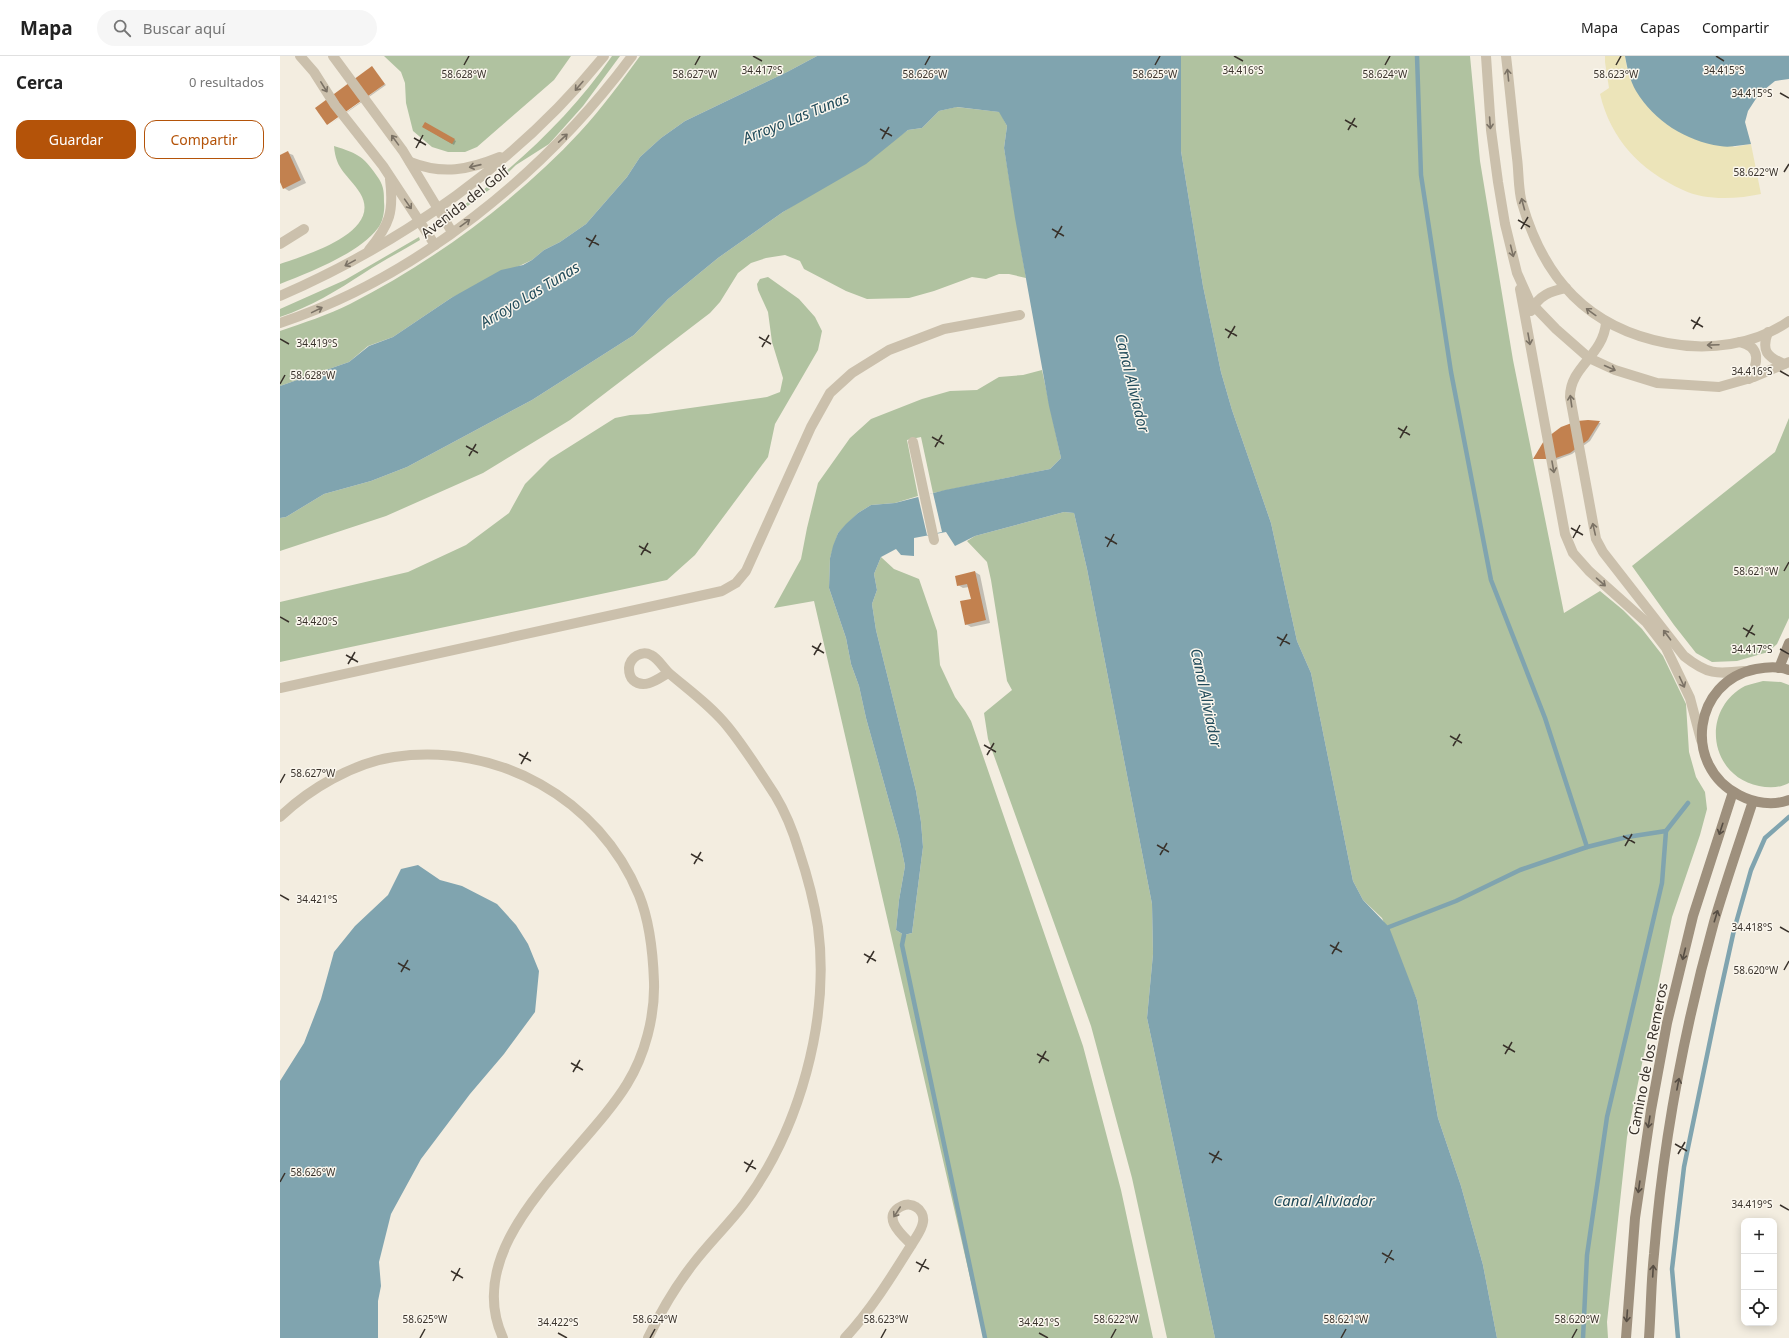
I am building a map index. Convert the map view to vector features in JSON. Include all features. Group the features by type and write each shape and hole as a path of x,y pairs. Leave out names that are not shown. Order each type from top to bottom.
{"main road":[{"path":"1789,643 1784,669 1765,667 1747,671 1730,679 1717,692 1707,708 1702,726 1702,744 1707,762 1716,778 1733,792 1753,801 1765,803 1789,800"},
{"name":"Camino de los Remeros","path":"1626,1338 1635,1218 1646,1141 1664,1039 1693,916 1733,792"},
{"path":"1649,1338 1654,1254 1666,1150 1688,1028 1714,922 1753,801"}],"street":[{"path":"300,56 314,72 335,105 383,166 390,179 420,221 434,244"},
{"path":"334,56 410,162 452,232"},
{"name":"Avenida del Golf","path":"280,296 344,267 384,245 468,187 511,152 550,117 579,87 604,56"},
{"name":"Avenida del Golf","path":"280,323 309,313 398,268 485,208 568,134 591,109 632,56"},
{"path":"1486,56 1491,130 1505,224 1517,273 1565,534 1573,553 1589,571 1646,622 1666,648 1690,698 1702,744"},
{"path":"1506,56 1522,202 1542,257 1566,288 1582,305 1606,323 1649,340 1686,346 1732,344 1778,328 1789,321"},
{"path":"410,162 426,168 448,170 474,167 511,152"},
{"path":"366,254 389,222 392,196 390,179"},
{"path":"280,244 304,229"},
{"path":"1517,273 1523,288 1534,306 1589,358 1615,370 1657,383 1719,387 1749,379 1787,363"},
{"path":"1526,321 1534,306 1543,296 1553,291 1566,288"},
{"path":"280,688 722,591 736,583 746,571 810,427 830,393 847,378 888,350 944,329 1020,315"},
{"path":"1606,323 1605,332 1601,343 1575,376 1570,387 1570,397 1596,539 1603,552 1684,656 1700,668 1720,674 1747,671"},
{"path":"1768,332 1764,342 1768,355 1775,360 1787,363"},
{"path":"1740,342 1748,344 1754,349 1757,359 1755,369 1749,379"},
{"path":"913,442 934,540"},
{"path":"648,1338 671,1295 694,1263 744,1203 773,1158 795,1107 804,1079 814,1035 820,988 818,929 804,867 791,824 775,795 727,726 706,704 668,673"},
{"path":"280,817 294,803 320,786 346,773 369,764 392,757 416,755 469,759 504,767 530,779 555,793 583,813 613,848 639,895 647,920 652,947 654,985 651,1014 645,1042 638,1064 627,1084 614,1103 553,1175 531,1205 506,1248 494,1281 493,1300 494,1314 502,1338"},
{"path":"845,1338 864,1316 901,1263 912,1244"}],"green space":[{"path":"384,56 571,56 554,80 477,147 465,152 448,152 432,147 413,131 406,103 405,83 401,72"},
{"path":"612,56 620,56 583,106 549,144 516,165 493,187 461,211 459,209 522,158 542,139 579,99"},
{"path":"640,56 817,56 685,121 661,138 640,157 627,177 586,224 560,242 544,250 532,260 451,298 393,337 368,346 349,362 280,386 280,331 350,304 412,269 472,228 529,182 580,132 604,104"},
{"path":"1181,56 1470,56 1480,161 1513,360 1564,613 1600,591 1623,610 1642,629 1663,656 1686,704 1689,752 1696,777 1705,792 1707,809 1700,835 1672,917 1627,1137 1607,1322 1608,1338 1497,1338 1483,1265 1461,1186 1438,1118 1417,1000 1382,918 1363,900 1353,881 1311,673 1297,641 1271,523 1232,410 1221,372 1203,286 1181,151"},
{"path":"956,107 1000,112 1007,126 1004,148 1026,278 1009,274 999,274 986,279 972,277 934,291 909,298 867,299 846,291 804,269 800,261 785,255 766,258 751,263 738,273 720,302 710,313 570,420 483,473 386,516 280,551 280,518 286,517 324,494 371,481 407,467 532,400 634,335 668,299 718,258 783,212 908,130 922,128 939,111"},
{"path":"334,146 350,151 361,157 381,182 384,196 384,212 381,223 369,237 346,254 319,268 280,284 280,264 307,255 339,240 352,230 361,219 365,207 360,193 340,167 335,154"},
{"path":"419,237 420,240 334,292 280,317 280,309 345,280"},
{"path":"768,277 799,299 815,317 822,331 818,350 775,424 768,457 695,555 667,580 280,662 280,602 408,572 466,545 509,513 525,484 550,459 615,418 767,397 780,392 783,378 772,342 768,312 758,290 757,284 760,279"},
{"path":"1042,370 1061,458 1050,469 933,493 921,437 907,440 918,496 895,503 871,505 858,513 838,533 830,558 829,588 846,638 851,664 859,686 866,718 899,837 905,866 899,900 896,930 904,935 912,933 923,847 921,822 916,791 876,630 872,604 877,590 874,574 881,557 894,569 919,579 937,631 940,665 955,697 971,721 1083,1046 1121,1190 1153,1338 984,1338 814,601 774,608 801,559 818,483 850,438 871,419 922,399 950,391 977,390 999,377 1023,375"},
{"path":"1789,418 1789,618 1777,644 1768,652 1737,661 1712,662 1696,653 1632,566 1775,452"},
{"path":"1064,512 1074,513 1087,569 1152,904 1153,954 1147,1018 1215,1338 1167,1338 1132,1178 1091,1026 988,739 984,713 1012,690 1007,681 987,562 967,541 975,536"},
{"path":"1763,681 1781,682 1789,685 1789,783 1778,787 1759,786 1742,780 1729,770 1721,756 1716,741 1716,726 1721,710 1731,697 1745,686"}],"sand":[{"path":"1605,56 1625,56 1627,68 1734,147 1751,144 1761,194 1722,198 1692,194 1653,173 1641,163 1620,139 1605,111 1600,94 1609,88"}],"water":[{"name":"Canal Aliviador","path":"817,56 1181,56 1181,151 1203,286 1221,372 1232,410 1271,523 1297,641 1311,673 1353,881 1363,900 1389,927 1417,1000 1438,1118 1461,1186 1483,1265 1497,1338 1215,1338 1147,1018 1153,954 1152,904 1087,569 1074,513 1064,512 975,536 955,546 946,532 914,538 914,556 901,555 896,549 881,557 874,574 877,590 872,604 876,630 916,791 923,847 912,933 904,935 896,930 899,900 905,866 899,837 866,718 859,686 851,664 846,638 829,588 830,558 838,533 858,513 871,505 895,503 945,490 1050,469 1061,458 1049,406 1015,218 1004,148 1007,126 999,112 957,107 939,111 922,128 908,130 866,164 783,212 718,258 668,299 634,335 532,400 407,467 371,481 324,494 286,517 280,518 280,386 349,362 369,346 393,337 451,298 501,270 523,265 532,260 544,250 560,242 586,224 627,177 640,157 661,138 685,121"},
{"path":"1625,56 1789,56 1789,79 1775,81 1759,94 1748,111 1745,122 1751,144 1724,147 1695,140 1672,128 1652,112 1643,102 1634,87"},
{"path":"418,865 440,880 462,886 497,904 516,925 528,944 539,971 535,1012 504,1054 470,1094 421,1159 391,1214 379,1262 381,1286 378,1301 378,1338 280,1338 280,1081 304,1043 321,999 334,952 355,926 388,895 401,869"}],"pier":[{"path":"933,493 942,532 927,535 918,496"}],"building":[{"path":"372,66 385,84 327,125 315,108"},
{"path":"425,122 455,139 452,144 422,127"},
{"path":"288,151 301,180 283,189 280,182 280,155"},
{"path":"1577,421 1600,421 1588,440 1570,453 1553,459 1533,459 1545,439 1561,427"},
{"path":"975,571 986,620 965,625 960,601 971,599 967,584 957,586 955,576"}],"waterway":[{"path":"1417,56 1421,175 1451,372 1491,580 1545,718 1587,847"},
{"path":"1583,1338 1587,1255 1607,1117 1662,883 1666,831 1688,803"},
{"path":"1678,1338 1672,1269 1684,1167 1717,1007 1734,930 1751,870 1765,838 1789,817"},
{"path":"1389,927 1456,901 1520,870 1587,847 1627,837 1666,831"},
{"path":"904,935 902,945 985,1338"}],"water label":[{"name":"Arroyo Las Tunas","path":"796,118"},
{"name":"Arroyo Las Tunas","path":"530,295"}]}
